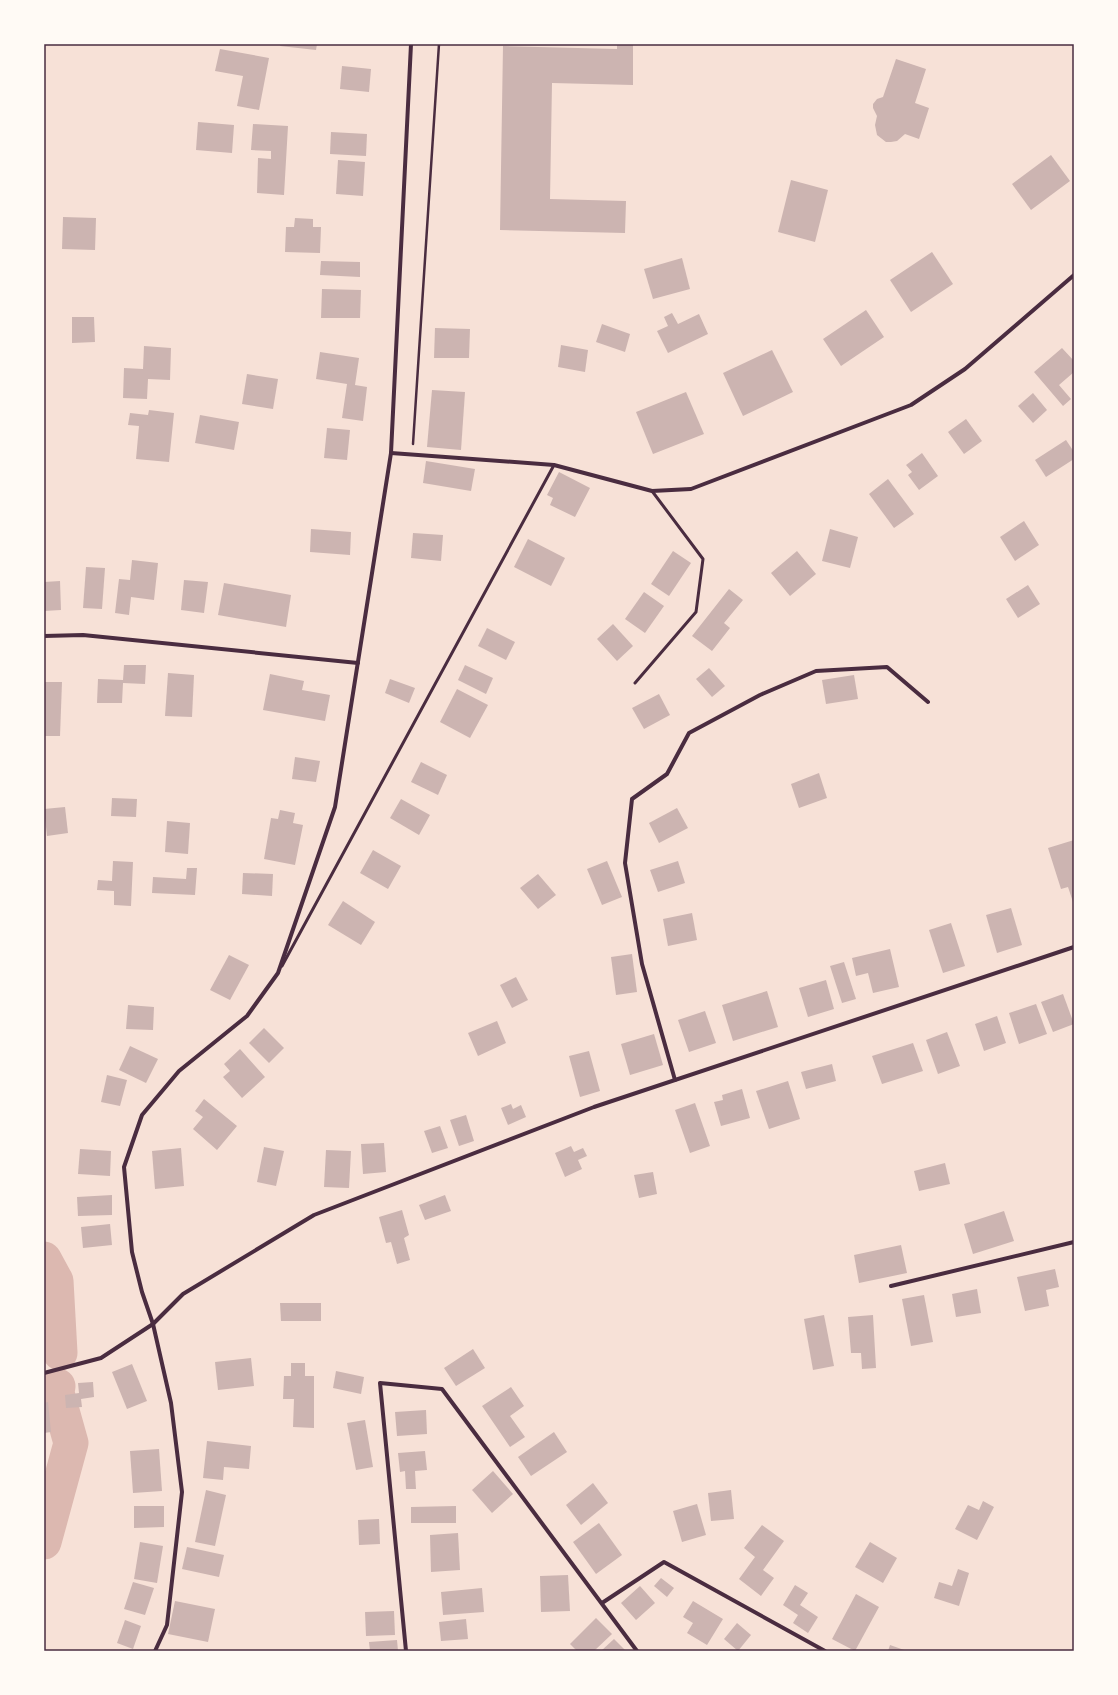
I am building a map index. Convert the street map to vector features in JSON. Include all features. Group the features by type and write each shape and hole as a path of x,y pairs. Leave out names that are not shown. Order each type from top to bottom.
{"street":[{"path":"154,1651 167,1625 182,1492 171,1403 153,1324 142,1292 132,1252 124,1167 142,1115 179,1071 246,1016 278,973 335,807 391,453 411,44"},
{"path":"391,453 554,465 652,491 691,489 911,405 964,369 1074,275"},
{"path":"44,636 82,635 358,663"},
{"path":"675,1080 642,964 625,863 632,799 667,774 689,733 760,695 816,671 887,667 928,702"},
{"path":"44,1373 101,1358 153,1324 183,1294 314,1215 594,1107 1074,947"},
{"path":"891,1286 1074,1242"},
{"path":"406,1651 380,1383 442,1389 637,1651"},
{"path":"602,1603 664,1562 826,1651"}],"lane":[{"path":"278,973 554,465"},
{"path":"635,683 696,612 703,558 652,491"}],"path":[{"path":"413,455 439,44"}],"building":[{"path":"281,44 317,44 316,50 280,46"},
{"path":"617,44 633,44 633,85 552,83 550,199 626,201 625,233 500,230 503,46 617,49"},
{"path":"220,49 269,58 259,110 237,106 243,76 215,71"},
{"path":"896,59 926,69 915,103 929,108 919,139 905,134 897,141 886,142 877,135 875,125 877,116 873,108 873,104 877,99 883,97"},
{"path":"342,66 371,69 369,92 340,89"},
{"path":"198,122 234,125 232,153 196,150"},
{"path":"253,124 288,126 284,195 257,193 258,158 271,159 271,151 251,150"},
{"path":"331,132 367,134 366,156 330,154"},
{"path":"1051,155 1070,181 1031,210 1012,184"},
{"path":"338,160 365,162 363,196 336,194"},
{"path":"791,180 828,190 815,242 778,232"},
{"path":"63,217 96,218 95,250 62,249"},
{"path":"295,218 313,219 313,227 321,227 320,253 285,252 286,227 294,227"},
{"path":"932,252 953,284 911,312 890,280"},
{"path":"682,258 690,289 653,299 644,269"},
{"path":"321,261 360,262 360,277 320,275"},
{"path":"322,289 361,290 360,318 321,318"},
{"path":"866,310 884,337 841,366 823,339"},
{"path":"672,313 678,324 699,314 708,334 668,353 657,331 668,326 664,317"},
{"path":"72,317 94,317 95,342 72,343"},
{"path":"602,324 630,334 625,352 596,342"},
{"path":"435,328 470,329 469,358 434,358"},
{"path":"561,345 588,350 585,372 558,367"},
{"path":"144,346 171,348 170,380 148,379 147,399 123,398 124,368 143,369"},
{"path":"1062,348 1074,361 1074,372 1059,385 1071,399 1063,406 1034,372"},
{"path":"772,350 793,392 743,416 723,373"},
{"path":"320,352 359,358 355,385 367,387 363,421 342,418 347,384 316,379"},
{"path":"247,374 278,379 273,409 242,404"},
{"path":"432,390 465,392 461,450 427,447"},
{"path":"686,392 704,434 653,454 636,412"},
{"path":"1033,393 1047,410 1033,423 1018,406"},
{"path":"149,410 174,413 169,462 136,459 139,426 128,425 130,413 148,415"},
{"path":"200,415 239,422 234,450 195,443"},
{"path":"966,419 982,441 964,454 948,432"},
{"path":"327,428 350,430 347,460 324,458"},
{"path":"1066,440 1074,452 1074,459 1046,477 1035,460"},
{"path":"922,453 938,476 919,490 908,475 912,472 906,465"},
{"path":"426,461 475,469 471,491 423,483"},
{"path":"559,472 590,488 575,517 550,505 553,498 547,495"},
{"path":"888,479 914,514 894,528 869,494"},
{"path":"1024,521 1039,545 1015,561 1000,537"},
{"path":"311,529 351,532 350,555 310,552"},
{"path":"830,529 858,537 850,568 822,561"},
{"path":"413,533 443,535 441,561 411,558"},
{"path":"528,539 565,558 551,586 514,567"},
{"path":"673,551 691,563 669,596 651,584"},
{"path":"797,551 816,574 790,596 771,573"},
{"path":"132,560 158,563 154,600 131,597 129,615 115,613 119,579 130,580"},
{"path":"86,567 105,568 102,609 83,608"},
{"path":"184,580 208,582 204,613 181,610"},
{"path":"60,581 61,610 44,611 44,582"},
{"path":"224,583 291,595 286,627 218,615"},
{"path":"1028,585 1040,604 1018,618 1006,599"},
{"path":"729,589 743,600 724,623 730,628 712,651 692,636"},
{"path":"644,592 664,606 645,633 625,619"},
{"path":"613,624 633,646 617,661 597,639"},
{"path":"487,628 515,642 506,660 478,646"},
{"path":"124,665 146,665 145,684 123,683 122,703 97,703 98,679 123,680"},
{"path":"465,665 493,678 486,694 458,680"},
{"path":"709,668 725,686 712,697 696,679"},
{"path":"168,673 194,675 192,717 165,716"},
{"path":"270,674 304,681 302,690 330,695 325,721 263,710"},
{"path":"854,675 858,699 826,704 822,680"},
{"path":"390,679 415,688 409,703 385,693"},
{"path":"44,682 62,682 60,736 44,736"},
{"path":"457,689 488,705 470,738 440,722"},
{"path":"659,694 670,715 644,729 632,708"},
{"path":"295,757 320,761 316,782 292,779"},
{"path":"421,762 447,775 438,795 411,782"},
{"path":"819,773 827,798 799,808 791,784"},
{"path":"112,798 137,799 136,817 111,816"},
{"path":"401,799 430,815 419,835 390,818"},
{"path":"65,807 68,833 47,836 44,809"},
{"path":"677,808 688,828 659,843 649,823"},
{"path":"280,810 295,813 293,823 303,825 295,865 264,859 271,818 278,819"},
{"path":"167,821 190,823 188,854 165,852"},
{"path":"1074,840 1074,905 1068,887 1061,889 1048,848"},
{"path":"373,850 401,866 388,889 360,873"},
{"path":"113,861 133,862 131,906 114,905 114,891 97,890 98,880 112,881"},
{"path":"607,861 622,897 602,905 587,869"},
{"path":"678,861 685,883 658,892 650,870"},
{"path":"187,868 197,868 195,895 152,893 153,877 186,879"},
{"path":"243,873 273,874 272,896 242,894"},
{"path":"538,874 556,895 538,909 520,888"},
{"path":"343,901 375,922 361,945 328,925"},
{"path":"1011,908 1022,945 997,953 986,915"},
{"path":"692,913 697,940 668,946 663,919"},
{"path":"951,923 965,966 943,973 929,930"},
{"path":"890,949 899,987 873,993 868,973 856,976 852,958"},
{"path":"632,954 637,992 616,995 611,957"},
{"path":"229,955 249,965 230,1000 210,990"},
{"path":"844,962 856,999 842,1003 830,966"},
{"path":"516,977 528,1000 512,1008 500,985"},
{"path":"826,980 834,1009 808,1017 799,988"},
{"path":"767,991 778,1027 733,1041 722,1005"},
{"path":"1063,994 1074,1024 1053,1032 1041,1002"},
{"path":"1036,1004 1047,1034 1019,1044 1009,1013"},
{"path":"128,1005 154,1007 153,1030 126,1029"},
{"path":"705,1011 716,1043 689,1052 678,1020"},
{"path":"997,1016 1006,1043 984,1051 975,1024"},
{"path":"497,1021 506,1043 478,1056 468,1033"},
{"path":"264,1028 284,1048 269,1063 249,1043"},
{"path":"947,1032 960,1066 938,1074 926,1040"},
{"path":"654,1034 663,1065 630,1075 621,1044"},
{"path":"913,1043 923,1071 882,1084 872,1056"},
{"path":"130,1046 158,1059 146,1083 119,1070"},
{"path":"240,1049 265,1077 242,1098 223,1077 230,1071 224,1064"},
{"path":"589,1051 600,1091 580,1097 569,1056"},
{"path":"832,1064 836,1081 806,1089 801,1072"},
{"path":"107,1075 127,1080 120,1106 101,1102"},
{"path":"788,1081 800,1119 769,1129 756,1091"},
{"path":"742,1089 750,1118 721,1126 714,1102 723,1100 722,1095"},
{"path":"204,1099 237,1126 217,1150 193,1129 203,1117 195,1111"},
{"path":"695,1103 710,1146 690,1153 675,1110"},
{"path":"511,1104 513,1109 521,1105 526,1117 508,1125 501,1108"},
{"path":"466,1115 474,1141 459,1146 450,1120"},
{"path":"440,1126 448,1148 432,1153 424,1131"},
{"path":"384,1143 386,1172 363,1174 361,1144"},
{"path":"571,1146 574,1152 583,1148 587,1156 578,1160 582,1169 565,1177 555,1153"},
{"path":"264,1147 284,1151 276,1186 257,1182"},
{"path":"181,1148 184,1186 155,1189 152,1151"},
{"path":"80,1149 111,1151 110,1176 78,1174"},
{"path":"326,1150 351,1151 349,1188 324,1187"},
{"path":"945,1163 950,1184 919,1191 914,1171"},
{"path":"653,1172 657,1194 639,1198 634,1175"},
{"path":"112,1195 112,1215 78,1216 77,1197"},
{"path":"445,1195 451,1211 425,1220 419,1205"},
{"path":"402,1210 409,1235 404,1238 410,1260 397,1264 391,1242 386,1243 379,1217"},
{"path":"1004,1211 1014,1241 973,1254 964,1224"},
{"path":"110,1224 112,1245 83,1248 81,1227"},
{"path":"901,1245 907,1273 859,1283 854,1255"},
{"path":"1055,1269 1059,1287 1046,1290 1049,1306 1025,1311 1017,1277"},
{"path":"977,1289 981,1313 956,1317 952,1294"},
{"path":"924,1295 933,1342 911,1346 902,1299"},
{"path":"280,1303 321,1303 321,1321 281,1321"},
{"path":"824,1315 834,1366 813,1370 804,1319"},
{"path":"873,1315 876,1368 862,1369 861,1353 851,1353 848,1317"},
{"path":"473,1349 485,1368 456,1386 444,1368"},
{"path":"251,1358 254,1386 218,1390 215,1362"},
{"path":"291,1363 305,1363 305,1376 314,1376 314,1428 293,1427 294,1399 283,1399 284,1376 291,1376"},
{"path":"132,1364 147,1401 127,1409 112,1372"},
{"path":"336,1371 364,1377 361,1394 333,1388"},
{"path":"93,1382 94,1397 81,1399 82,1407 66,1408 65,1395 79,1393 78,1383"},
{"path":"511,1387 524,1406 510,1416 525,1437 510,1447 482,1406"},
{"path":"48,1402 51,1432 44,1433 44,1403"},
{"path":"426,1410 427,1434 397,1436 395,1412"},
{"path":"365,1420 373,1467 356,1470 347,1423"},
{"path":"554,1432 567,1452 531,1476 518,1457"},
{"path":"207,1441 251,1446 249,1469 224,1467 223,1480 203,1478"},
{"path":"159,1449 162,1491 133,1493 130,1451"},
{"path":"425,1451 427,1470 415,1471 416,1489 406,1489 405,1471 400,1472 398,1453"},
{"path":"493,1471 513,1494 492,1513 472,1490"},
{"path":"593,1483 608,1503 581,1525 566,1505"},
{"path":"206,1490 226,1495 215,1546 195,1542"},
{"path":"731,1490 734,1519 711,1521 708,1493"},
{"path":"983,1501 994,1507 977,1540 955,1529 968,1505 979,1510"},
{"path":"697,1504 706,1535 682,1542 673,1511"},
{"path":"134,1506 164,1506 164,1527 134,1528"},
{"path":"456,1506 456,1523 411,1523 411,1507"},
{"path":"379,1519 380,1544 359,1545 358,1520"},
{"path":"599,1523 622,1555 596,1574 573,1542"},
{"path":"762,1525 784,1541 763,1570 774,1578 761,1596 739,1579 755,1557 744,1548"},
{"path":"458,1533 460,1570 431,1572 430,1535"},
{"path":"140,1542 163,1546 157,1583 134,1579"},
{"path":"870,1542 897,1558 883,1583 855,1567"},
{"path":"187,1547 224,1555 219,1577 182,1569"},
{"path":"958,1569 969,1573 959,1606 934,1598 939,1582 952,1586"},
{"path":"568,1575 570,1611 541,1612 540,1576"},
{"path":"661,1578 674,1588 667,1597 654,1586"},
{"path":"133,1582 154,1588 145,1615 124,1609"},
{"path":"795,1585 808,1593 800,1605 818,1617 808,1633 793,1623 798,1615 783,1605"},
{"path":"640,1586 655,1603 636,1620 621,1603"},
{"path":"482,1588 484,1612 443,1615 441,1592"},
{"path":"856,1594 879,1607 855,1651 832,1639"},
{"path":"175,1601 215,1609 208,1642 168,1634"},
{"path":"693,1601 723,1619 707,1645 687,1633 693,1623 683,1617"},
{"path":"394,1611 395,1635 366,1636 365,1612"},
{"path":"596,1618 612,1634 594,1651 577,1651 570,1644"},
{"path":"466,1619 468,1639 441,1641 439,1622"},
{"path":"125,1620 141,1626 133,1649 117,1643"},
{"path":"737,1623 751,1635 738,1651 724,1639"},
{"path":"614,1639 626,1651 601,1651"},
{"path":"397,1640 398,1651 370,1651 369,1642"},
{"path":"890,1645 907,1651 888,1651"}],"waterway":[{"path":"44,1259 56,1281 60,1353"},
{"path":"44,1542 71,1443 57,1393 58,1386"}]}
